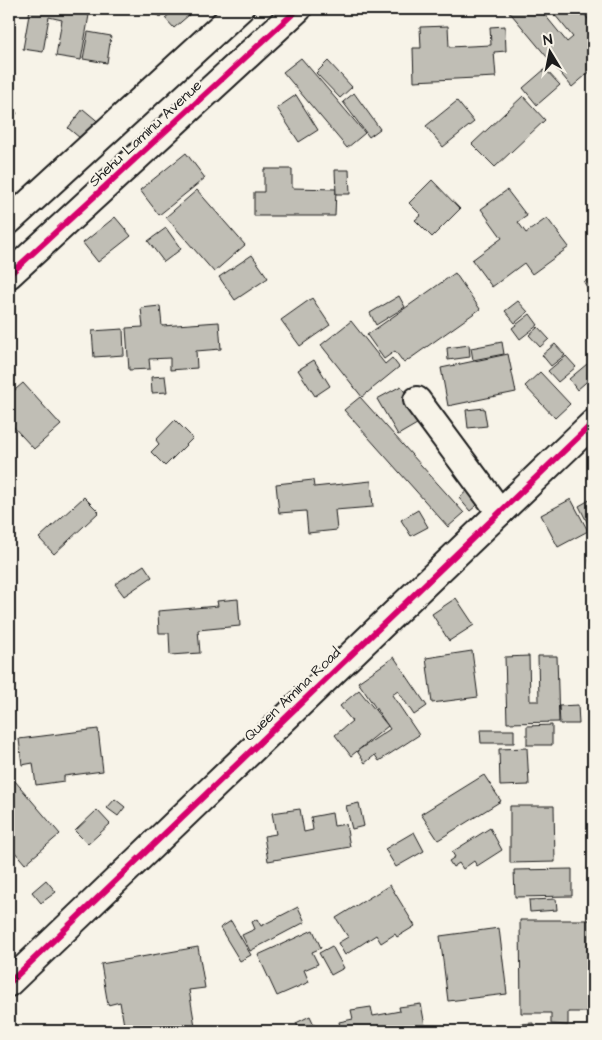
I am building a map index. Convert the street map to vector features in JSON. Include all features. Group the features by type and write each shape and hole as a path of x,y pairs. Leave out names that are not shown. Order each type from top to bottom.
{"street":[{"name":"Shehu Laminu Avenue","path":"9,221 240,9"},
{"name":"Shehu Laminu Avenue","path":"9,276 298,9"},
{"path":"416,400 500,512"},
{"name":"Queen Amina Road","path":"9,983 593,423"}],"building":[{"path":"30,9 71,9 71,12 89,15 81,60 56,56 62,20 49,17 43,52 23,49"},
{"path":"144,9 165,9 161,17"},
{"path":"176,9 196,9 174,28 165,18"},
{"path":"507,9 540,9 567,42 573,37 550,9 580,9 593,25 593,69 572,87"},
{"path":"448,26 449,47 491,45 490,27 505,26 506,51 494,52 496,77 414,81 413,48 421,48 420,27"},
{"path":"88,32 111,36 107,63 83,59"},
{"path":"301,58 365,133 347,148 283,72"},
{"path":"328,61 352,87 340,98 316,73"},
{"path":"545,69 560,85 537,105 523,88"},
{"path":"354,93 380,129 369,137 343,102"},
{"path":"296,95 318,130 299,142 277,108"},
{"path":"523,96 545,120 495,167 472,144"},
{"path":"457,101 474,122 443,147 426,126"},
{"path":"9,107 17,113 9,124"},
{"path":"83,109 101,124 86,143 68,128"},
{"path":"186,153 205,178 159,215 140,190"},
{"path":"264,169 292,169 292,188 336,189 335,216 254,216 254,192 264,192"},
{"path":"335,170 349,170 350,194 336,194"},
{"path":"432,180 460,209 432,237 415,220 421,215 409,203"},
{"path":"197,190 245,245 214,272 166,217"},
{"path":"507,190 527,216 518,222 526,233 547,218 569,247 532,274 524,263 492,287 472,260 502,238 481,209"},
{"path":"115,217 131,236 98,262 83,243"},
{"path":"166,228 181,249 164,262 148,241"},
{"path":"252,255 268,278 235,300 219,277"},
{"path":"455,273 480,309 404,363 395,351 384,359 367,335"},
{"path":"593,277 593,298 584,282"},
{"path":"399,296 405,307 376,325 370,313"},
{"path":"312,298 330,325 300,346 281,320"},
{"path":"518,301 528,312 515,323 505,311"},
{"path":"160,306 162,326 219,322 221,349 196,351 197,368 170,370 170,358 149,359 150,369 129,370 126,328 143,327 141,308"},
{"path":"530,314 538,325 520,339 512,328"},
{"path":"351,321 385,364 392,358 399,367 362,397 321,345"},
{"path":"538,327 549,339 540,347 529,335"},
{"path":"123,329 124,355 94,357 92,331"},
{"path":"502,342 504,354 473,360 471,348"},
{"path":"555,344 565,355 551,366 542,355"},
{"path":"469,345 470,357 448,360 447,348"},
{"path":"508,354 516,392 448,406 441,368"},
{"path":"566,356 576,367 558,382 548,371"},
{"path":"314,360 330,386 315,396 298,370"},
{"path":"587,364 593,371 593,376 577,390 569,379"},
{"path":"540,372 570,404 555,418 525,386"},
{"path":"165,376 167,392 152,393 151,377"},
{"path":"23,383 61,425 34,449 9,422 9,395"},
{"path":"401,386 422,421 398,435 377,399"},
{"path":"360,397 464,513 448,527 344,410"},
{"path":"484,408 487,426 468,428 466,410"},
{"path":"175,420 193,438 165,466 151,452 159,444 156,440"},
{"path":"313,480 314,487 371,481 373,507 335,510 337,530 308,533 306,511 279,513 276,484"},
{"path":"470,488 482,501 470,511 459,498"},
{"path":"84,497 99,512 54,554 39,538"},
{"path":"593,498 593,534 579,506"},
{"path":"571,499 588,531 558,547 541,515"},
{"path":"418,510 428,527 411,536 401,520"},
{"path":"589,553 593,553 593,584"},
{"path":"144,565 152,577 124,596 115,584"},
{"path":"456,598 474,625 449,641 432,614"},
{"path":"238,599 240,626 198,630 200,653 170,655 169,633 159,633 158,611 218,606 217,601"},
{"path":"472,651 478,697 432,703 426,658"},
{"path":"529,656 530,701 539,701 538,656 557,656 559,722 507,723 505,657"},
{"path":"394,657 427,706 414,715 398,691 392,695 419,735 379,761 375,755 365,763 357,751 390,729 358,682"},
{"path":"359,690 388,726 351,756 335,735 352,721 340,706"},
{"path":"578,705 579,724 560,724 559,706"},
{"path":"552,725 552,745 527,745 527,726"},
{"path":"98,729 103,771 64,776 64,781 36,785 33,763 22,765 19,739"},
{"path":"480,730 514,730 514,743 481,743"},
{"path":"590,743 593,743 593,795 592,795"},
{"path":"527,748 529,785 500,786 499,749"},
{"path":"9,774 60,834 25,864 9,845"},
{"path":"484,775 501,801 438,840 421,814"},
{"path":"115,799 125,807 118,816 107,808"},
{"path":"359,803 364,826 352,829 346,806"},
{"path":"510,806 554,806 555,862 510,863"},
{"path":"300,809 304,832 313,830 311,817 332,813 334,826 346,824 350,847 268,861 264,836 276,834 272,813"},
{"path":"97,810 110,824 88,844 75,831"},
{"path":"490,828 502,850 477,866 474,861 463,869 459,863 453,867 449,861 455,857 452,852"},
{"path":"414,832 424,851 396,867 385,849"},
{"path":"572,869 572,896 515,897 514,870"},
{"path":"46,880 56,892 41,903 32,892"},
{"path":"390,885 415,926 397,937 395,934 381,943 376,935 345,955 338,943 348,937 336,918"},
{"path":"556,899 557,910 530,912 529,900"},
{"path":"298,907 305,922 250,951 242,935 255,929 252,922 257,919 261,926"},
{"path":"520,920 593,920 593,1012 568,1012 568,1025 551,1024 551,1013 521,1013"},
{"path":"231,921 251,955 240,961 220,928"},
{"path":"499,928 507,994 448,1001 440,936"},
{"path":"313,930 321,948 312,952 318,964 304,970 309,982 277,996 258,955"},
{"path":"332,946 344,968 331,975 319,953"},
{"path":"198,947 205,988 189,990 195,1026 165,1031 125,1031 120,1002 108,1005 101,964"},
{"path":"421,1004 426,1031 341,1031 339,1022 353,1019 351,1010 371,1007 373,1016 400,1011 399,1007"},
{"path":"310,1016 317,1031 300,1031 296,1023"},
{"path":"533,1023 534,1031 520,1031 520,1024"},
{"path":"440,1026 440,1031 428,1031 427,1028"},
{"path":"506,1026 506,1031 478,1031 478,1027"}],"cycle path":[{"path":"9,275 298,9"},
{"path":"9,983 593,423"}]}
